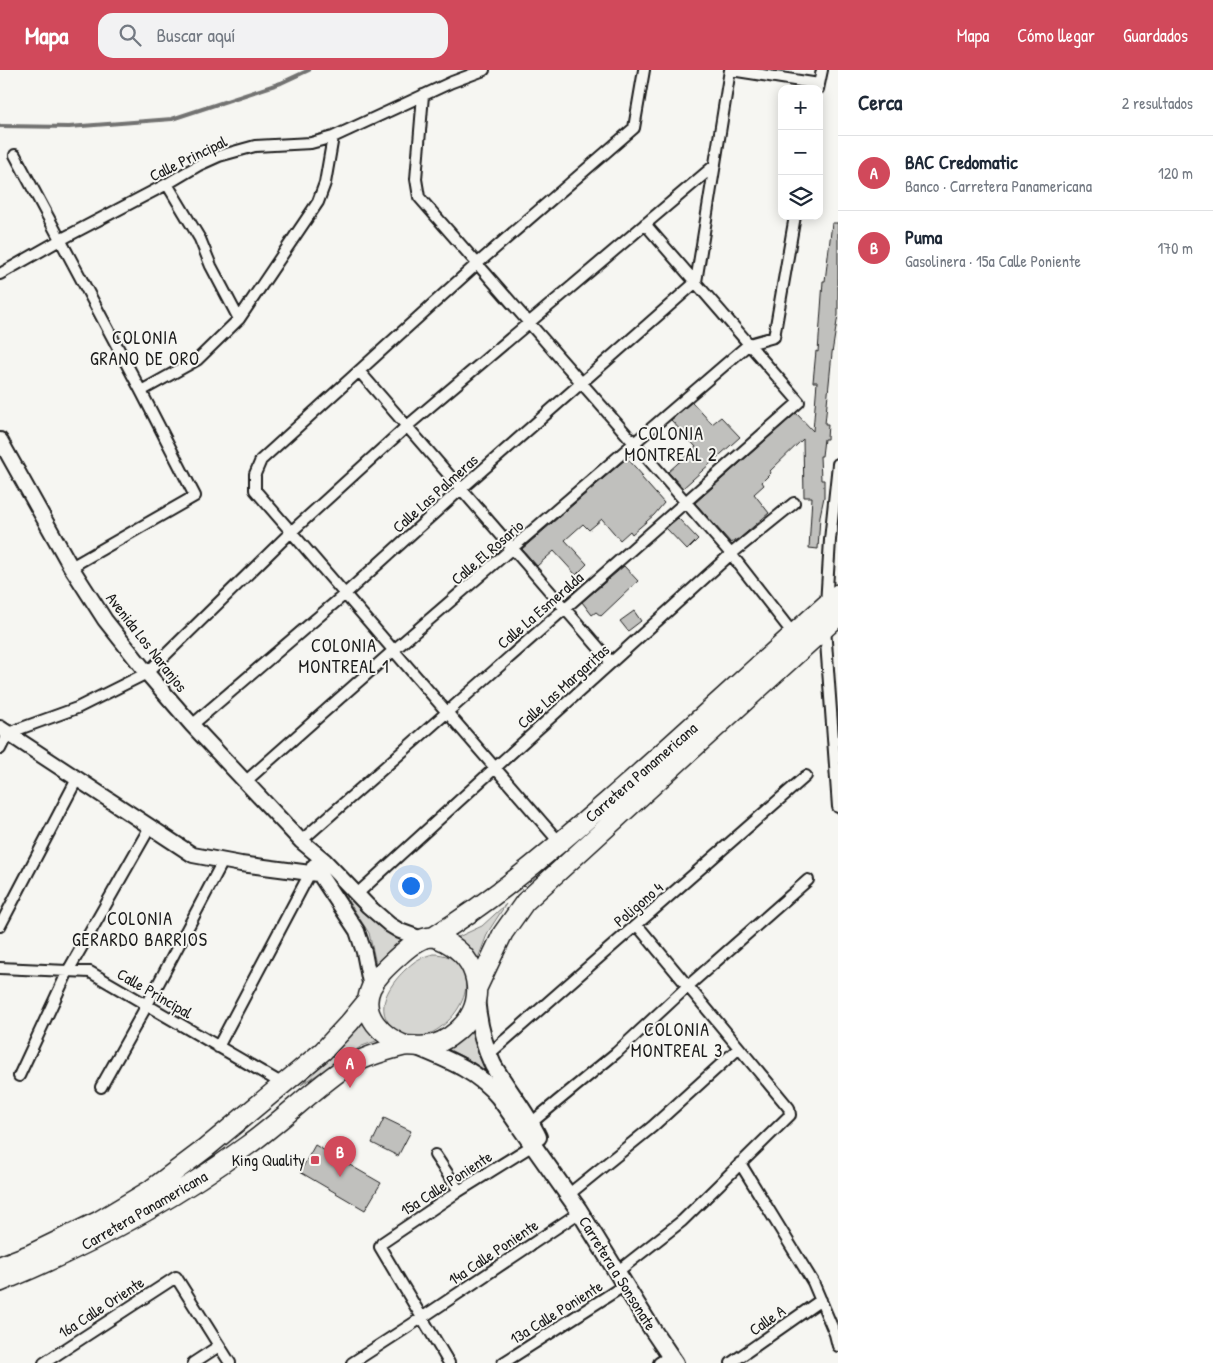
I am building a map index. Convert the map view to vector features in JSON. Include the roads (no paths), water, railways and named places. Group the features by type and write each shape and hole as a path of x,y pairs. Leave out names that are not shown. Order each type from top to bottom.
{"highway":[{"name":"Carretera Panamericana","path":"428,938 495,897 560,843 794,635 832,611"},
{"name":"Carretera Panamericana","path":"476,993 503,933 525,902 832,611"},
{"path":"428,938 448,943 466,956 472,966 476,993 470,1015 458,1030 448,1038 437,1043 425,1046 411,1046 389,1038 373,1022 370,994 378,976 389,965 428,938"},
{"name":"Carretera Panamericana","path":"0,1266 31,1254 99,1221 149,1191 206,1148 323,1051 350,1022 370,994"},
{"name":"Carretera Panamericana","path":"0,1282 71,1252 182,1189 249,1144 340,1071 383,1052 411,1046"}],"main road":[{"name":"Avenida Los Naranjos","path":"0,440 71,567 105,620 147,673 192,725 300,841 325,861 390,925 400,931 428,938"},
{"path":"4,731 193,855 314,874"},
{"name":"Avenida Los Naranjos","path":"300,841 314,874 357,931 364,952 370,994"},
{"name":"Carretera a Sonsonate","path":"476,993 480,1027 489,1054 499,1074 531,1122 565,1189"},
{"name":"Carretera a Sonsonate","path":"411,1046 453,1062 483,1080 499,1097 580,1212 668,1361"}],"street":[{"name":"Calle Principal","path":"0,274 199,165 236,150 269,144 311,142 333,136 452,82 484,70"},
{"path":"560,843 255,490 255,474 261,460 358,371 478,263 634,128 644,70"},
{"path":"696,282 730,70 813,85"},
{"path":"819,85 822,70"},
{"path":"423,95 416,179 419,197 731,554 794,635"},
{"path":"142,391 197,360 239,319 318,202 325,183 333,136"},
{"path":"15,154 142,391 195,496 71,567"},
{"path":"4,731 77,708 147,673 291,532 406,427 715,165"},
{"path":"167,184 200,239 211,266 239,319"},
{"path":"646,224 749,344 774,337 794,220"},
{"name":"Calle Las Palmeras","path":"192,725 345,594 696,282"},
{"name":"Calle La Esmeralda","path":"300,841 799,402 749,344"},
{"name":"Calle El Rosario","path":"246,782 394,650 513,550 749,344"},
{"path":"358,371 612,662"},
{"path":"838,464 830,540 838,807"},
{"name":"Calle Las Margaritas","path":"357,894 731,554 794,503"},
{"path":"0,719 4,731 0,749"},
{"name":"Poligono 4","path":"489,1054 806,776"},
{"path":"0,926 77,779"},
{"path":"19,1076 68,971 150,827"},
{"path":"101,1087 147,1005 223,861"},
{"path":"218,1047 314,874"},
{"path":"531,1122 616,1053 688,986 808,880"},
{"path":"565,1189 652,1127 739,1048 637,925"},
{"name":"Calle Principal","path":"0,968 90,972 283,1084"},
{"name":"13a Calle Poniente","path":"503,1363 621,1279 790,1115 789,1108 739,1048"},
{"name":"15a Calle Poniente","path":"423,1317 381,1250 382,1243 459,1191 533,1145"},
{"path":"435,1155 459,1191"},
{"path":"740,1163 814,1282 838,1346"},
{"name":"14a Calle Poniente","path":"352,1363 580,1212"},
{"name":"16a Calle Oriente","path":"44,1363 176,1277 219,1346"},
{"name":"Calle A","path":"731,1363 821,1300"},
{"path":"423,1317 449,1363"},
{"path":"193,1363 219,1346 230,1363"}],"waterway":[{"path":"0,126 69,127 172,119 281,83 309,70"}],"place":[{"name":"BAC Credomatic","path":"350,1088"},
{"name":"King Quality","path":"315,1160"},
{"name":"Puma","path":"340,1177"}],"district":[{"name":"COLONIA GRANO DE ORO","path":"145,347"},
{"name":"COLONIA MONTREAL 2","path":"671,443"},
{"name":"COLONIA MONTREAL 1","path":"344,655"},
{"name":"COLONIA GERARDO BARRIOS","path":"140,928"},
{"name":"COLONIA MONTREAL 3","path":"677,1040"}]}
